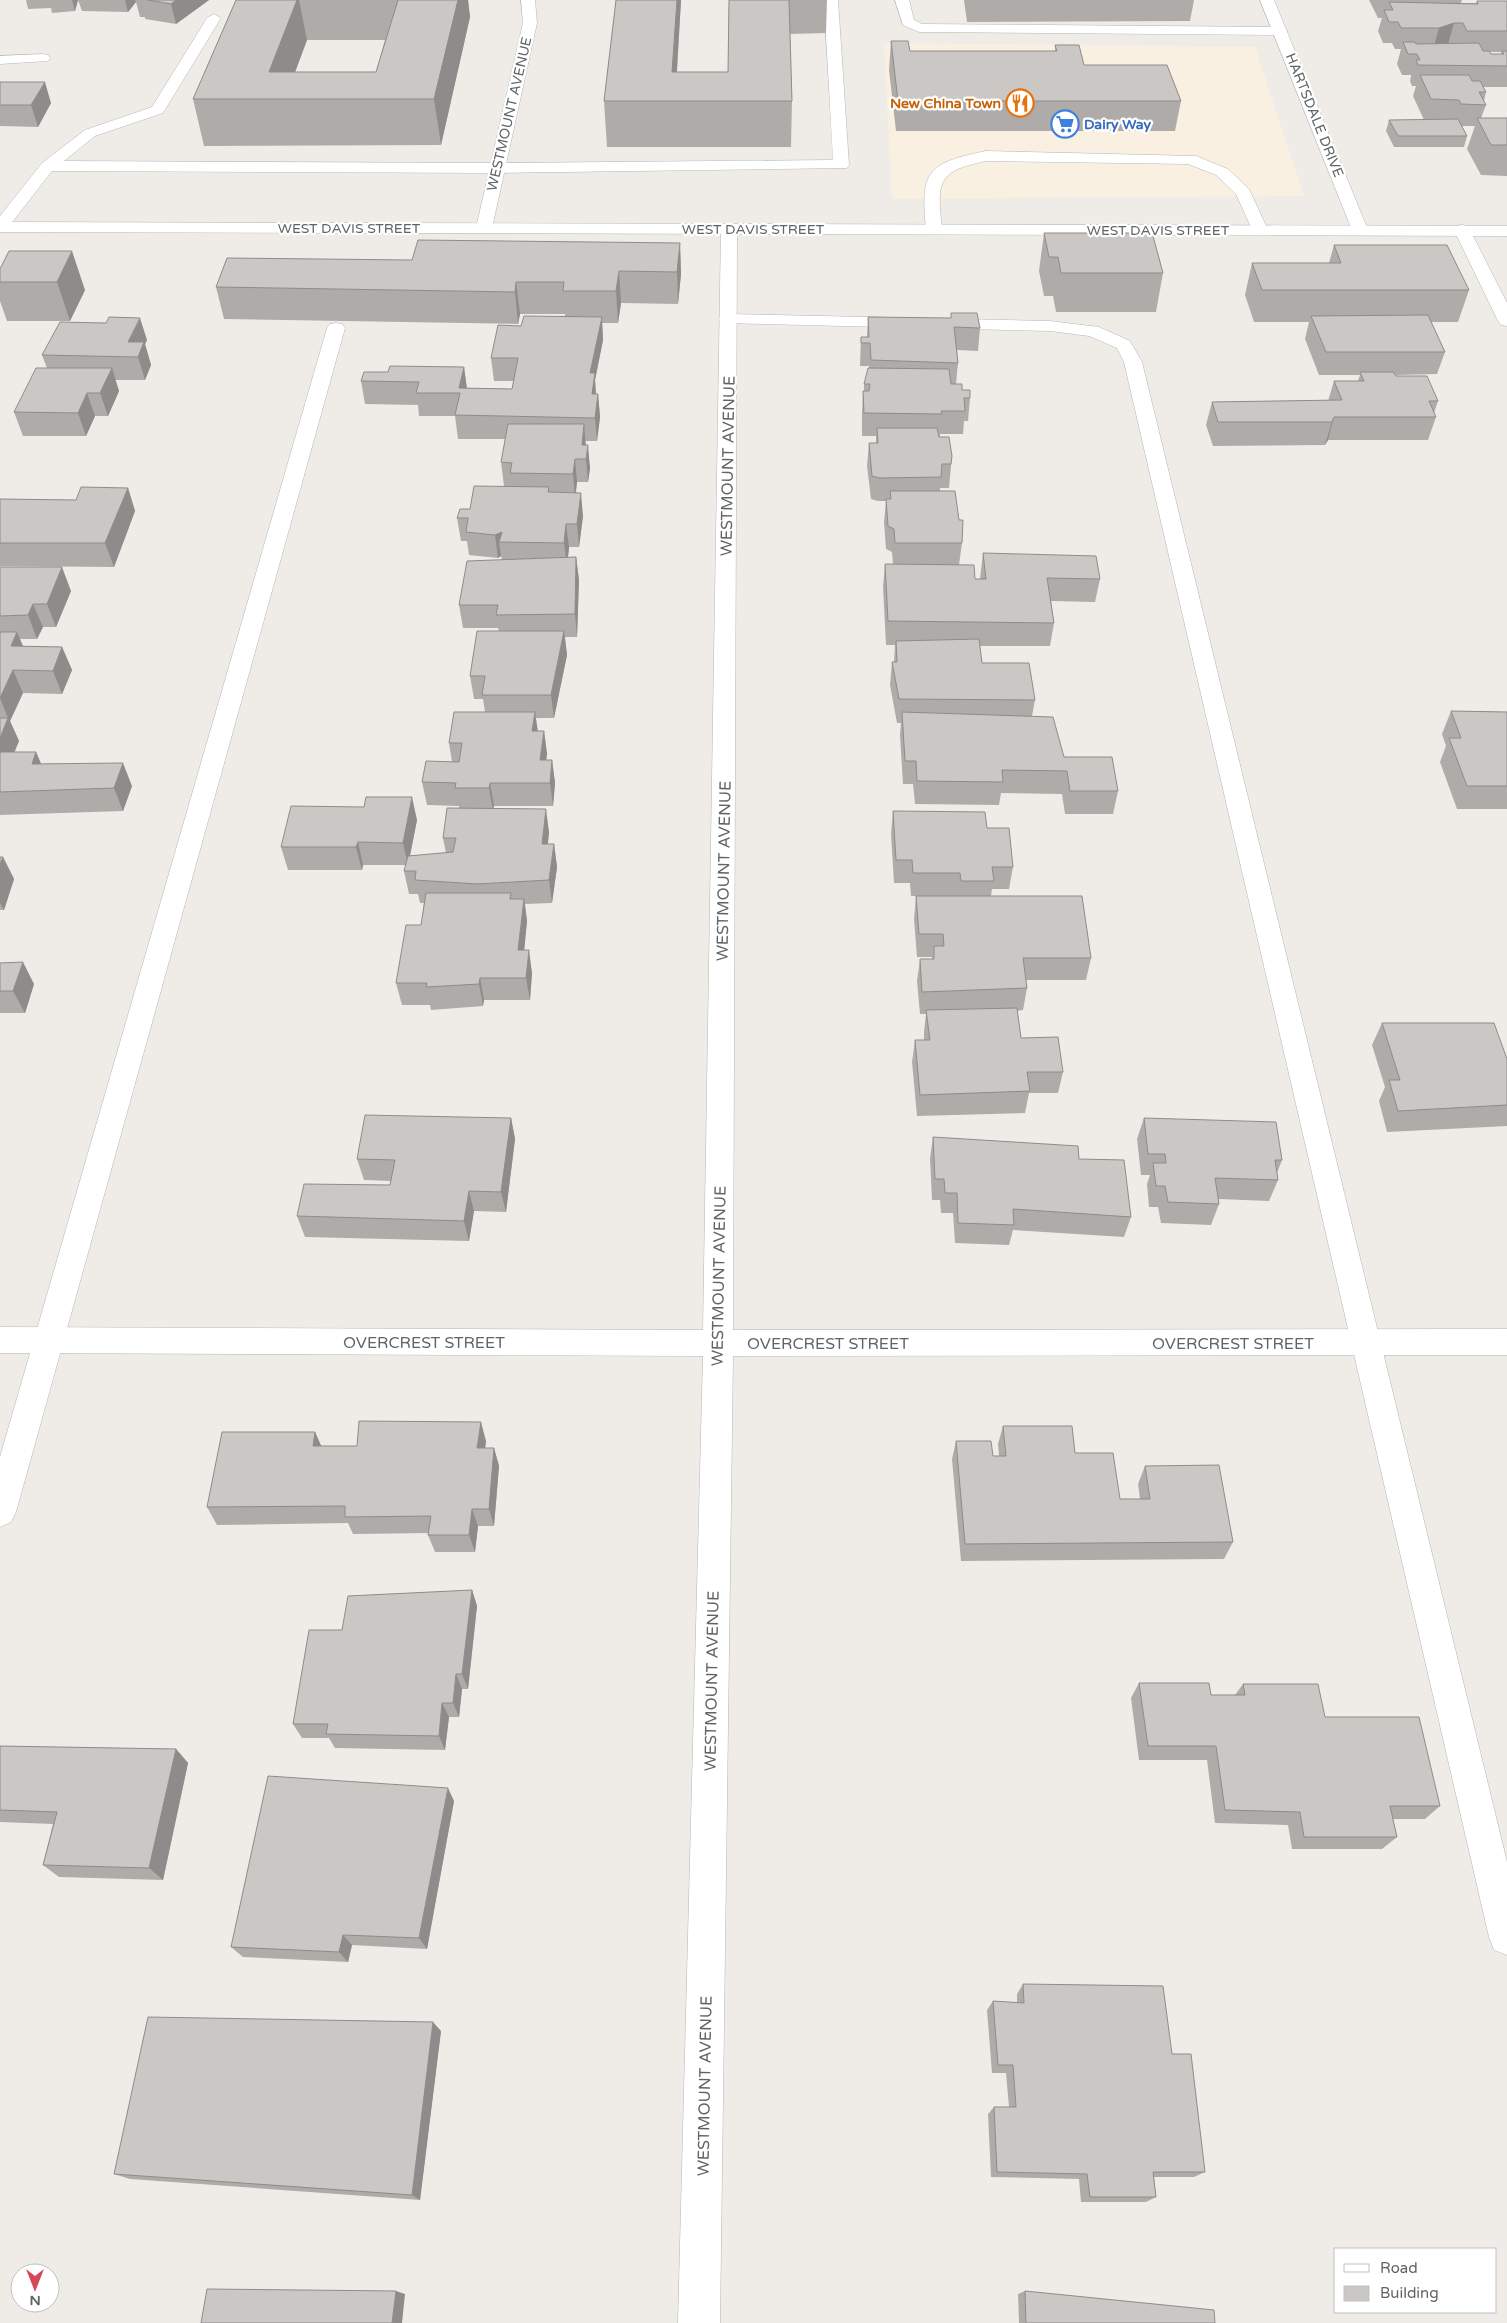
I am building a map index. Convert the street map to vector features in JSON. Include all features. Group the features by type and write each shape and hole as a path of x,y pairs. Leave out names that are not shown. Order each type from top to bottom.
{"street":[{"name":"WESTMOUNT AVENUE","path":"484,228 530,23 528,0"},
{"path":"48,166 497,168 841,165 831,0"},
{"path":"902,0 908,22 919,28 1281,30"},
{"name":"HARTSDALE DRIVE","path":"1267,0 1281,30 1360,230"},
{"path":"0,227 48,166 90,133 158,110 214,18"},
{"path":"0,60 43,58"},
{"path":"934,229 932,189 936,177 958,162 986,156 1190,160 1222,172 1243,192 1260,230"},
{"name":"WEST DAVIS STREET","path":"0,227 1507,231"},
{"name":"WESTMOUNT AVENUE","path":"699,2323 718,1343 729,229"},
{"path":"1462,230 1507,321"},
{"path":"728,319 1050,326 1093,331 1124,345 1133,362 1364,1342 1507,1938"},
{"path":"0,1512 336,328"},
{"name":"OVERCREST STREET","path":"0,1340 718,1343 1507,1342"}],"shaded area":[{"path":"884,43 1255,47 1304,196 892,199"}],"building":[{"path":"148,0 176,0 171,4"},
{"path":"236,0 297,0 269,72 376,72 398,0 458,0 434,99 193,99"},
{"path":"616,0 677,0 672,72 728,72 729,0 789,0 792,101 604,101"},
{"path":"1477,1 1507,1 1507,31 1467,31 1463,23 1454,23 1439,28 1401,28 1398,22 1389,22 1384,10 1393,10 1389,2 1478,4"},
{"path":"891,41 908,41 910,51 1057,51 1055,45 1079,45 1084,65 1167,65 1181,101 898,101"},
{"path":"1403,42 1415,42 1416,44 1479,43 1483,51 1489,51 1491,54 1504,54 1502,51 1507,51 1507,66 1418,65 1416,60 1420,60 1417,54 1408,54"},
{"path":"1420,75 1469,75 1472,81 1480,81 1486,92 1479,92 1486,105 1461,104 1459,100 1431,99"},
{"path":"0,82 45,82 31,105 0,105"},
{"path":"1477,118 1507,118 1507,145 1491,145"},
{"path":"1458,119 1467,136 1398,136 1389,120"},
{"path":"1044,233 1147,233 1148,236 1153,236 1163,273 1061,273 1058,257 1049,257"},
{"path":"418,240 680,243 677,272 619,271 616,291 563,291 564,282 516,282 515,292 216,287 227,258 412,260"},
{"path":"1334,245 1447,245 1469,290 1262,290 1252,263 1341,263"},
{"path":"9,251 72,251 57,282 0,282 0,269"},
{"path":"951,313 977,313 980,328 954,327 958,363 871,360 870,343 861,343 861,337 869,337 868,317 951,318"},
{"path":"1428,315 1445,352 1326,352 1311,316"},
{"path":"524,316 602,317 590,373 595,373 592,394 598,394 595,418 455,415 460,393 416,393 419,382 361,381 364,372 388,372 390,366 464,367 459,388 512,389 518,358 491,358 498,325 521,326"},
{"path":"109,317 140,318 128,342 144,342 138,357 42,355 60,322 106,323"},
{"path":"36,368 112,368 100,393 87,393 78,413 14,412"},
{"path":"868,368 949,369 951,384 962,384 962,390 970,390 970,398 964,398 965,411 941,411 942,414 864,413 863,391 869,391 870,384 864,384"},
{"path":"1360,372 1393,372 1396,376 1427,376 1438,401 1429,401 1436,417 1334,417 1332,422 1218,422 1212,402 1342,400 1334,381 1364,381"},
{"path":"508,424 584,424 582,445 588,445 586,459 575,459 573,474 510,473 512,463 501,462"},
{"path":"877,428 937,428 939,437 949,437 952,456 951,464 942,464 941,477 880,478 872,476 869,443 878,443"},
{"path":"474,486 549,487 548,492 581,493 577,524 566,524 564,543 499,542 502,532 495,535 466,532 468,518 457,518 460,509 470,509"},
{"path":"81,487 128,488 105,543 0,543 0,499 76,500"},
{"path":"890,491 955,491 959,520 963,520 962,543 895,543 894,529 888,526 886,499 891,499"},
{"path":"983,553 1096,556 1100,579 1047,578 1054,623 888,621 885,564 974,565 975,579 986,579"},
{"path":"576,557 575,614 496,615 498,605 459,605 467,561"},
{"path":"0,567 62,567 47,604 33,604 28,615 0,616"},
{"path":"477,631 564,631 551,695 482,695 485,676 470,676"},
{"path":"0,632 17,632 11,646 62,647 53,671 13,670 0,698"},
{"path":"979,639 982,663 1029,663 1035,700 899,699 892,662 897,662 896,641"},
{"path":"1451,711 1507,712 1507,786 1467,786 1449,738 1461,738"},
{"path":"454,712 535,712 532,731 544,731 540,760 552,760 550,783 490,783 489,788 455,788 456,783 422,782 426,761 459,762 462,743 449,743"},
{"path":"902,712 1053,717 1064,757 1112,757 1118,791 1070,791 1067,771 1002,770 1003,782 917,781 916,761 905,761"},
{"path":"0,718 8,718 0,738"},
{"path":"0,752 36,752 32,764 123,763 114,788 0,792"},
{"path":"366,797 412,797 403,843 358,842 356,847 281,847 291,806 364,807"},
{"path":"447,808 546,809 542,844 554,844 549,880 477,884 415,880 416,871 404,871 408,856 453,852 456,838 443,838"},
{"path":"893,811 985,812 987,828 1009,828 1013,867 992,867 994,881 961,881 960,873 913,873 912,860 896,860"},
{"path":"426,893 511,893 510,899 524,899 518,950 529,950 526,978 480,978 479,984 426,987 427,983 396,983 406,925 421,925"},
{"path":"916,896 1082,896 1091,958 1023,958 1027,988 922,992 920,959 934,959 934,946 944,946 943,934 919,934"},
{"path":"23,962 13,991 0,991 0,963"},
{"path":"1017,1008 1021,1038 1058,1037 1063,1072 1027,1072 1030,1091 920,1095 915,1040 930,1040 926,1010"},
{"path":"1382,1023 1494,1023 1507,1059 1507,1105 1398,1111 1389,1080 1400,1080"},
{"path":"365,1115 511,1118 501,1192 469,1191 464,1221 297,1216 304,1184 390,1185 395,1160 357,1159"},
{"path":"1144,1118 1276,1122 1282,1160 1275,1160 1278,1180 1215,1178 1219,1204 1168,1202 1165,1186 1156,1186 1153,1163 1166,1163 1165,1154 1148,1154"},
{"path":"933,1137 1078,1146 1079,1159 1124,1160 1131,1217 1013,1209 1014,1225 958,1223 957,1193 945,1193 944,1179 935,1179"},
{"path":"359,1421 481,1422 477,1448 494,1448 489,1509 472,1509 469,1535 428,1535 431,1516 345,1517 345,1506 207,1507 222,1432 315,1432 313,1446 357,1446"},
{"path":"1003,1426 1072,1426 1075,1453 1113,1453 1120,1499 1150,1499 1145,1466 1219,1465 1233,1542 965,1544 956,1441 991,1441 993,1456 1006,1456"},
{"path":"472,1590 462,1674 456,1674 453,1703 442,1703 439,1736 326,1734 328,1724 293,1724 309,1630 342,1630 348,1596"},
{"path":"1139,1683 1209,1683 1211,1695 1245,1695 1243,1684 1318,1684 1325,1717 1419,1717 1440,1806 1390,1806 1397,1837 1304,1837 1300,1812 1225,1810 1216,1746 1148,1746"},
{"path":"0,1746 176,1749 149,1868 43,1865 57,1812 0,1810"},
{"path":"268,1776 448,1788 419,1938 343,1935 339,1952 231,1947"},
{"path":"1023,1984 1163,1986 1172,2054 1191,2054 1205,2172 1153,2172 1156,2197 1090,2197 1087,2174 997,2172 994,2107 1016,2107 1013,2065 998,2065 993,2001 1024,2003"},
{"path":"148,2017 433,2022 412,2195 114,2174"},
{"path":"207,2289 396,2291 392,2323 201,2323"},
{"path":"1025,2291 1214,2310 1215,2323 1026,2323"}],"place":[{"name":"New China Town","path":"1020,103"},
{"name":"Dairy Way","path":"1065,124"}]}
